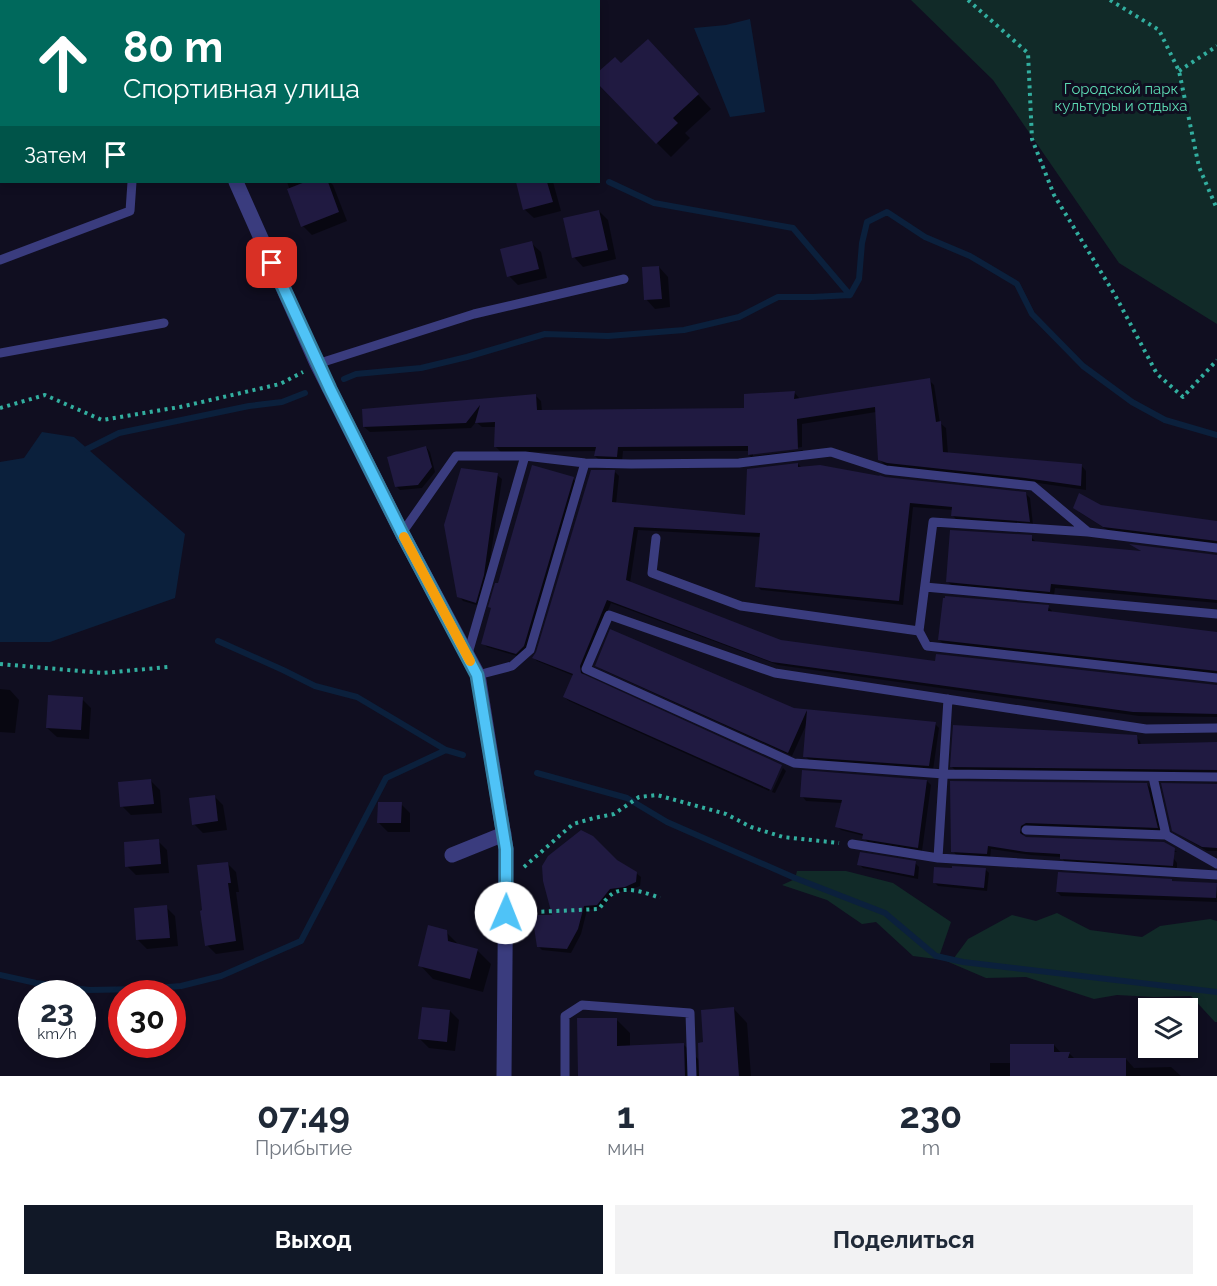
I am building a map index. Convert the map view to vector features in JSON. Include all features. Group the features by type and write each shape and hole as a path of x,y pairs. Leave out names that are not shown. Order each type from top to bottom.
{"street":[{"path":"236,183 317,364 477,675 506,849 504,1076"},
{"path":"452,855 504,834"}],"lane":[{"path":"0,260 130,211 132,183"},
{"path":"317,364 474,314 624,279"},
{"path":"0,352 164,323"},
{"path":"402,533 456,456 525,456 585,463 739,463 831,452 886,471 1033,486 1088,532"},
{"path":"467,657 525,456"},
{"path":"477,675 512,666 530,650 585,463"},
{"path":"1217,548 1088,532 933,522 919,631 927,646 1217,678"},
{"path":"656,538 652,573 741,606 919,631"},
{"path":"926,587 1217,614"},
{"path":"1217,728 1146,729 775,674 609,615 586,669 794,763 944,774 1217,777"},
{"path":"938,858 948,699"},
{"path":"1153,777 1166,835"},
{"path":"1026,830 1166,835 1217,864"},
{"path":"852,844 938,858 1217,875"},
{"path":"565,1076 565,1016 582,1005 690,1013 692,1076"}],"path":[{"path":"968,0 1028,53 1032,139 1053,195 1115,295 1157,374 1183,397 1217,360"},
{"path":"1110,0 1160,30 1179,71 1199,167 1217,209"},
{"path":"1179,71 1217,46"},
{"path":"0,408 45,395 102,420 180,407 280,384 317,364"},
{"path":"0,664 103,673 168,667"},
{"path":"506,880 529,864 573,824 614,814 639,797 657,795 726,814 751,827 783,837 852,844"},
{"path":"505,930 535,912 599,909 612,893 626,890 644,892 660,898"}],"green space":[{"name":"Городской парк культуры и отдыха","path":"911,0 1217,0 1217,324 1119,263 993,80"},
{"path":"797,871 846,871 893,883 951,922 940,954 954,958 968,939 1012,915 1036,921 1057,913 1090,930 1142,937 1160,926 1210,919 1217,921 1217,1022 1198,1004 1198,998 1191,996 1117,995 1094,999 1026,977 986,978 944,960 913,956 876,922 862,924 827,900 782,885 795,879"}],"water":[{"path":"750,19 765,112 730,117 694,28 726,25"},
{"path":"42,432 74,437 185,534 175,598 50,642 0,642 0,462 24,458"}],"building":[{"path":"648,39 699,94 673,118 678,123 656,144 600,86 600,70 615,57 621,63"},
{"path":"302,183 328,183 339,212 301,227 287,189"},
{"path":"516,183 547,183 553,202 523,210"},
{"path":"599,210 608,250 572,258 563,218"},
{"path":"532,241 539,269 507,277 500,249"},
{"path":"659,266 662,299 644,300 642,267"},
{"path":"930,378 936,422 941,421 943,452 1082,464 1081,486 887,463 878,460 875,407 797,419 798,449 748,455 748,446 618,447 617,457 594,456 596,447 494,447 495,422 475,423 480,405 466,423 363,427 362,409 536,394 537,410 744,408 744,394 795,391 794,399"},
{"path":"426,446 432,467 418,485 395,487 387,457"},
{"path":"798,463 798,467 820,465 885,477 1026,492 1030,522 951,516 952,507 910,503 899,601 755,587 760,533 634,527 626,580 781,640 935,661 936,654 1217,685 1217,714 1133,712 772,662 607,600 580,666 581,673 782,765 771,790 563,697 573,674 532,658 536,652 591,470 615,470 612,502 745,515 747,469"},
{"path":"532,465 574,477 524,646 516,654 481,644 491,608 488,607 495,583 498,583"},
{"path":"461,468 498,473 484,575 476,603 457,597 444,525"},
{"path":"1079,493 1101,505 1217,521 1217,541 1103,527 1073,508"},
{"path":"950,530 1032,535 1032,541 1141,551 1129,544 1217,555 1217,600 1051,584 1050,592 946,582"},
{"path":"945,596 1049,605 1048,611 1217,632 1217,671 938,640"},
{"path":"610,629 794,708 936,722 929,766 803,757 807,710 788,753 595,666"},
{"path":"48,695 83,697 81,730 46,728"},
{"path":"953,725 1137,735 1138,744 1217,742 1217,770 950,767"},
{"path":"802,770 927,780 918,848 862,839 863,834 835,827 842,800 800,797"},
{"path":"151,779 154,804 120,807 118,782"},
{"path":"950,781 1147,783 1158,828 1026,823 1021,826 1020,833 1026,837 1164,842 1175,848 1173,866 1060,859 1060,854 988,846 987,854 951,852"},
{"path":"1161,783 1217,784 1217,848 1202,847 1172,831"},
{"path":"215,795 218,821 192,825 189,798"},
{"path":"378,802 402,802 401,823 377,823"},
{"path":"581,830 593,836 617,860 637,872 636,882 625,887 610,889 597,905 584,906 578,929 567,949 537,947 534,927 537,915 552,915 543,881 542,866 548,856"},
{"path":"159,839 161,864 125,867 124,842"},
{"path":"860,852 916,861 914,876 857,865"},
{"path":"228,862 231,883 228,883 236,941 205,946 197,865"},
{"path":"952,866 986,868 984,888 933,883 934,867 952,868"},
{"path":"1058,872 1217,883 1216,898 1056,892"},
{"path":"167,905 170,938 136,940 134,908"},
{"path":"428,925 447,930 448,941 478,949 470,979 418,966"},
{"path":"422,1007 450,1010 447,1042 418,1039"},
{"path":"734,1007 739,1076 699,1076 698,1043 703,1042 701,1010"},
{"path":"577,1018 617,1018 617,1046 684,1043 685,1076 578,1076"},
{"path":"1010,1044 1054,1044 1054,1052 1070,1052 1068,1058 1126,1058 1126,1076 1010,1076"}],"waterway":[{"path":"609,182 654,203 793,228 850,295"},
{"path":"344,379 356,374 421,368 545,334 608,336 684,330 739,317 778,297 850,295 859,279 862,243 867,222 887,212 925,237 970,256 1017,284 1032,314 1083,366 1132,402 1165,420 1217,435"},
{"path":"87,449 119,433 249,406 282,402 305,393"},
{"path":"218,641 315,686 357,697 446,750 463,755"},
{"path":"0,975 36,983 89,990 181,986 221,976 301,941 386,778 446,750"},
{"path":"537,773 627,798 667,822 795,878 885,913 936,956 963,962 1217,992"}],"slow traffic":[{"path":"404,537 470,661"}],"route":[{"path":"272,263 317,364 477,675 506,849 506,913"}]}
